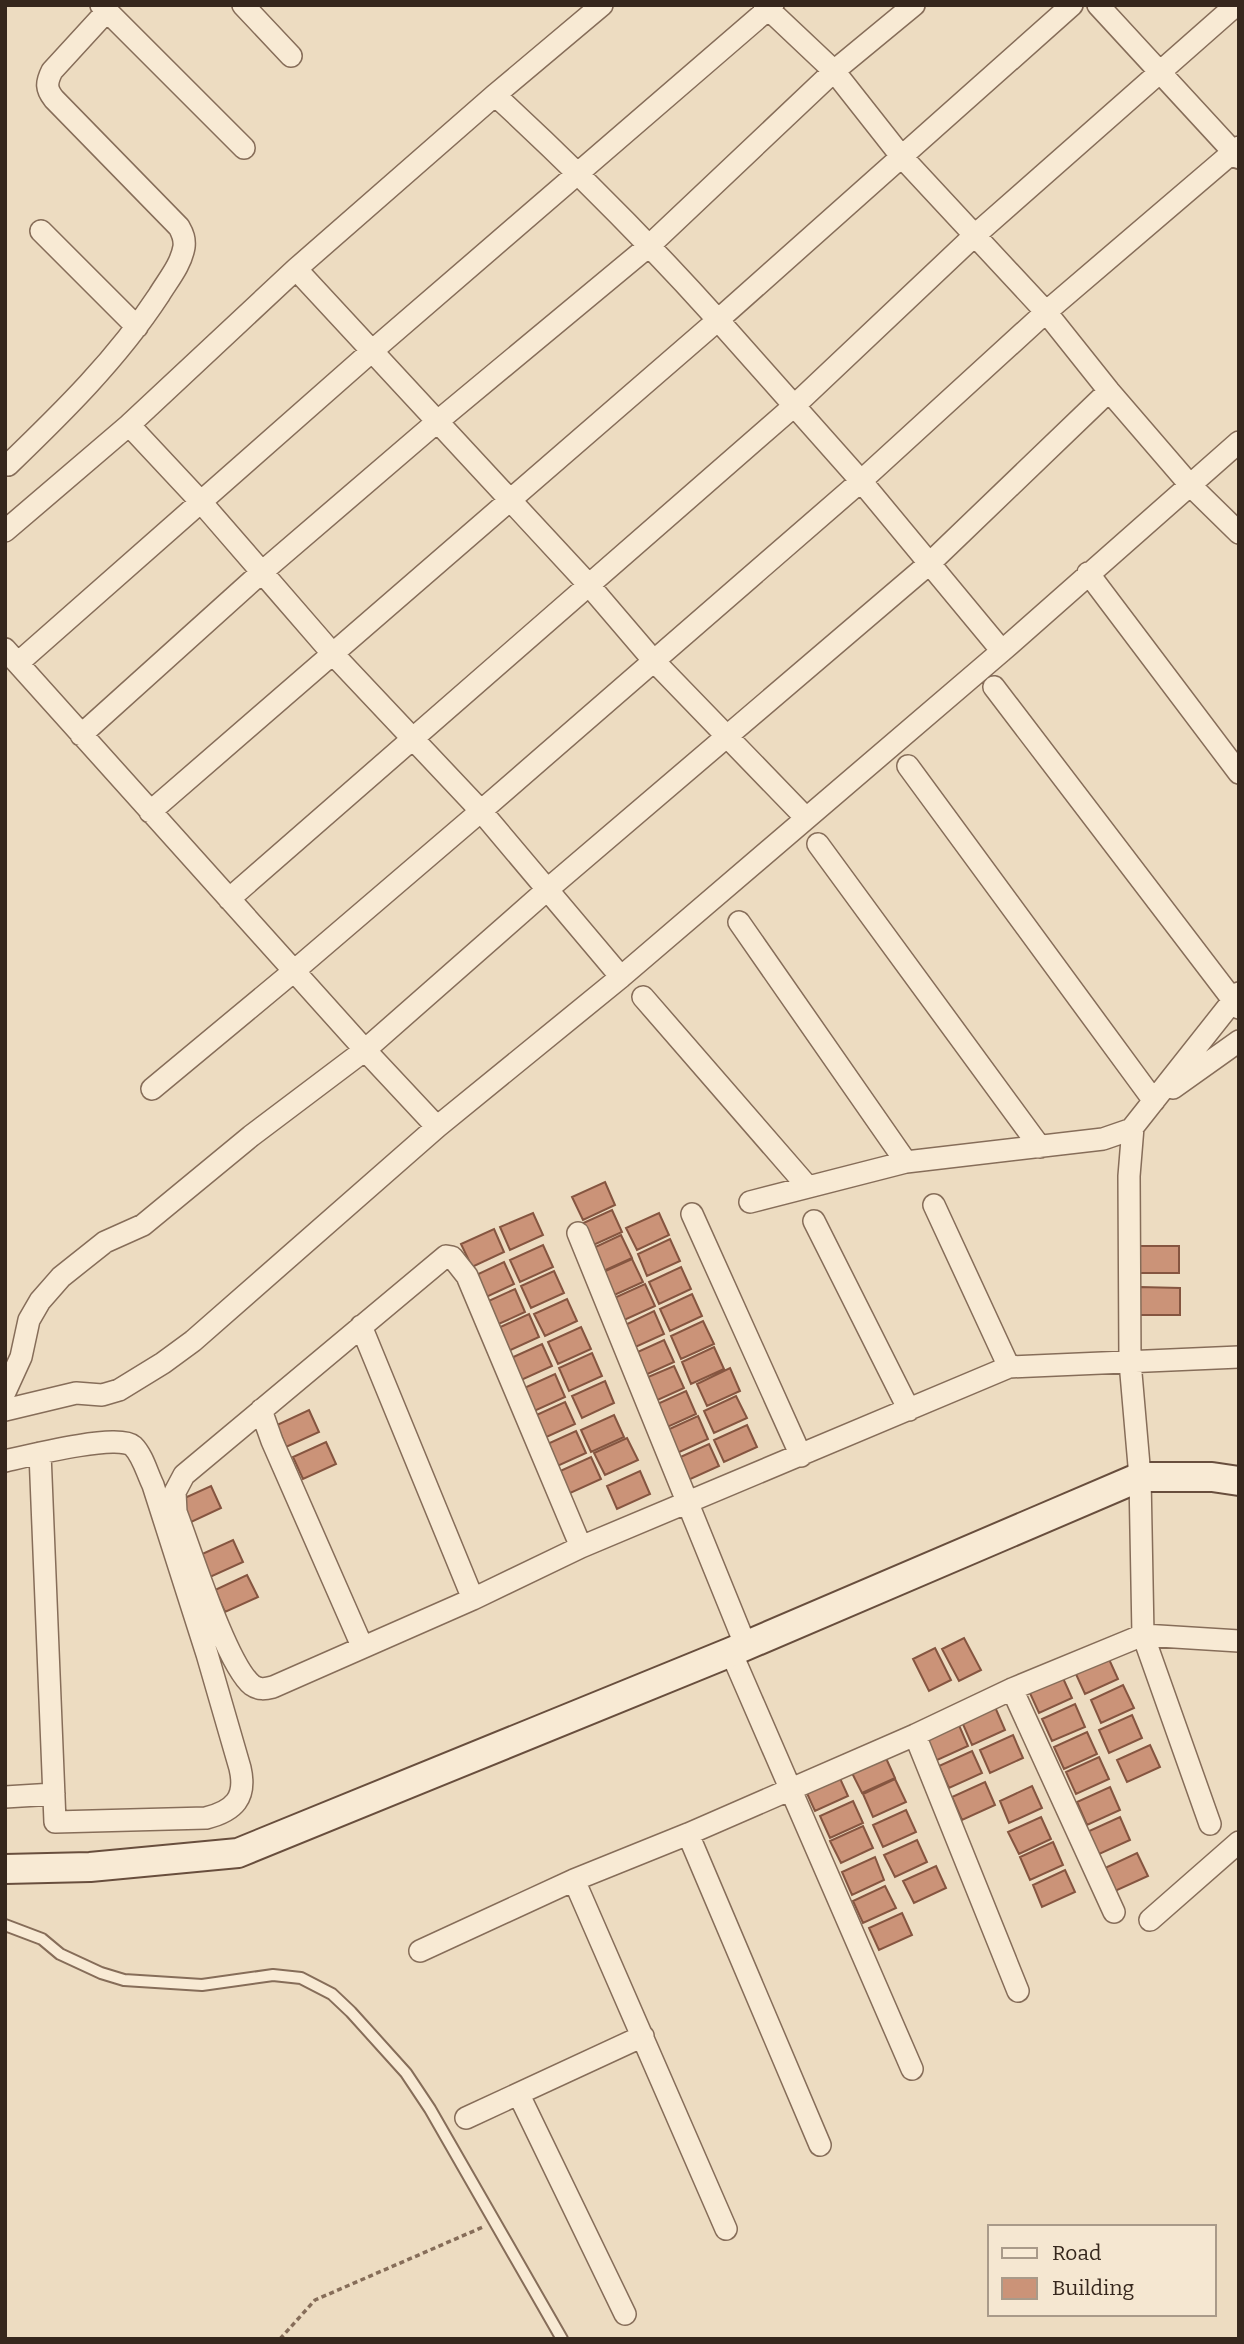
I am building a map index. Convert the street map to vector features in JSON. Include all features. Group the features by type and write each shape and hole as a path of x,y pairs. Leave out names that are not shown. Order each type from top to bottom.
{"main road":[{"path":"5,1869 90,1867 238,1853 738,1648 1140,1477 1212,1477 1239,1481"}],"street":[{"path":"243,5 291,55"},
{"path":"5,531 129,425 296,269 602,5"},
{"path":"81,735 262,572 650,245 834,71 914,5"},
{"path":"150,812 718,320 1072,5"},
{"path":"152,1089 295,971 481,811 861,481 1046,312 1237,153 1158,73 1098,5"},
{"path":"229,899 794,406 974,236 1236,5"},
{"path":"437,1127 12,656 201,502 768,7 834,71 901,156 1046,312 1109,391 1190,485 1239,533"},
{"path":"8,465 68,408 138,327 174,271 184,250 185,239 179,227 47,90 51,71 104,8 244,148"},
{"path":"495,95 579,173 650,245 861,481 1002,651"},
{"path":"41,231 138,327"},
{"path":"296,269 587,584 653,660 805,817"},
{"path":"5,1392 21,1357 29,1320 40,1301 61,1278 105,1242 143,1225 251,1136 365,1050 548,889 930,563 1109,391"},
{"path":"129,425 201,502 332,653 481,811 621,977"},
{"path":"5,1410 76,1393 102,1395 119,1390 141,1378 193,1341 437,1127 621,977 1002,651 1239,442"},
{"path":"1088,573 1239,773"},
{"path":"994,687 1237,1000 1132,1129 1129,1176 1130,1362 1140,1477 1143,1635 1210,1824"},
{"path":"908,766 1154,1101"},
{"path":"818,844 1040,1147"},
{"path":"739,922 906,1161"},
{"path":"643,997 808,1187"},
{"path":"1154,1101 1239,1041"},
{"path":"750,1202 906,1161 1103,1139 1132,1129"},
{"path":"934,1205 1009,1367"},
{"path":"692,1214 801,1456"},
{"path":"814,1221 909,1410"},
{"path":"578,1233 686,1504 789,1790 912,2069"},
{"path":"582,1547 472,1289 459,1265 452,1257 446,1256 184,1475 175,1492 176,1512 230,1653 244,1675 261,1689 273,1687 472,1599 582,1547 1009,1367 1239,1357"},
{"path":"361,1326 472,1599"},
{"path":"261,1410 362,1646"},
{"path":"5,1461 40,1453 116,1441 133,1447 143,1462 153,1485 207,1654 243,1781 242,1792 237,1801 222,1814 206,1818 55,1822 40,1453"},
{"path":"420,1951 574,1880 688,1834 915,1735 1012,1689 1143,1635 1239,1641"},
{"path":"1012,1689 1114,1912"},
{"path":"915,1735 1018,1991"},
{"path":"5,1797 54,1794"},
{"path":"688,1834 820,2145"},
{"path":"1150,1920 1235,1854"},
{"path":"574,1880 726,2229"},
{"path":"466,2118 643,2036"},
{"path":"519,2095 625,2314"}],"lane":[{"path":"5,1924 42,1939 60,1954 101,1973 124,1980 202,1985 273,1975 301,1978 332,1994 406,2073 562,2339"}],"path":[{"path":"280,2339 315,2300 494,2222"}],"building":[{"path":"605,1182 615,1205 583,1220 572,1197"},
{"path":"612,1210 622,1232 589,1247 579,1225"},
{"path":"533,1213 543,1235 510,1250 500,1227"},
{"path":"659,1213 669,1235 637,1250 626,1228"},
{"path":"494,1229 504,1252 472,1267 461,1244"},
{"path":"621,1235 632,1258 599,1273 589,1250"},
{"path":"670,1239 680,1261 647,1276 638,1254"},
{"path":"543,1245 553,1267 520,1282 510,1260"},
{"path":"1140,1246 1179,1246 1179,1273 1139,1273"},
{"path":"632,1259 643,1282 610,1297 599,1274"},
{"path":"504,1262 514,1284 482,1299 472,1277"},
{"path":"681,1267 691,1289 659,1304 649,1282"},
{"path":"554,1271 564,1293 531,1308 521,1286"},
{"path":"645,1284 655,1306 622,1321 612,1299"},
{"path":"1140,1287 1180,1288 1180,1315 1140,1315"},
{"path":"515,1289 525,1312 492,1327 482,1304"},
{"path":"692,1294 702,1316 670,1331 660,1309"},
{"path":"567,1299 577,1321 545,1336 534,1314"},
{"path":"654,1311 664,1334 631,1349 621,1327"},
{"path":"529,1314 539,1337 506,1352 496,1329"},
{"path":"703,1321 714,1344 681,1359 671,1336"},
{"path":"581,1327 591,1349 558,1364 548,1342"},
{"path":"664,1340 674,1362 641,1377 631,1355"},
{"path":"542,1344 552,1366 519,1381 509,1359"},
{"path":"714,1347 724,1369 691,1384 682,1362"},
{"path":"592,1353 602,1376 569,1391 559,1368"},
{"path":"674,1366 684,1388 651,1403 641,1380"},
{"path":"730,1368 740,1391 707,1406 697,1384"},
{"path":"555,1374 565,1397 532,1412 522,1389"},
{"path":"605,1381 614,1403 582,1418 572,1396"},
{"path":"686,1391 696,1414 663,1429 653,1406"},
{"path":"736,1396 747,1418 714,1433 704,1411"},
{"path":"565,1402 575,1424 542,1439 532,1417"},
{"path":"309,1410 319,1432 286,1447 277,1425"},
{"path":"614,1415 624,1437 591,1452 581,1430"},
{"path":"698,1416 708,1439 675,1454 665,1431"},
{"path":"747,1425 757,1447 724,1462 714,1440"},
{"path":"576,1431 586,1453 553,1468 543,1446"},
{"path":"627,1438 638,1460 605,1475 594,1453"},
{"path":"326,1442 336,1464 303,1479 293,1457"},
{"path":"709,1444 719,1466 686,1481 676,1459"},
{"path":"591,1457 601,1479 568,1494 558,1472"},
{"path":"640,1471 650,1494 617,1509 607,1486"},
{"path":"211,1486 221,1508 189,1523 178,1501"},
{"path":"233,1540 243,1562 210,1577 200,1555"},
{"path":"247,1575 258,1597 225,1612 215,1590"},
{"path":"964,1638 981,1670 959,1681 942,1649"},
{"path":"935,1648 951,1680 929,1691 913,1659"},
{"path":"1108,1657 1118,1679 1085,1694 1075,1672"},
{"path":"1062,1676 1072,1698 1039,1713 1029,1691"},
{"path":"1123,1685 1134,1708 1101,1723 1091,1700"},
{"path":"1075,1704 1085,1727 1052,1741 1042,1719"},
{"path":"995,1707 1005,1730 972,1745 962,1722"},
{"path":"1132,1715 1142,1738 1109,1753 1099,1730"},
{"path":"958,1723 968,1746 935,1761 925,1738"},
{"path":"1087,1732 1097,1754 1064,1769 1054,1747"},
{"path":"1013,1735 1023,1758 990,1773 980,1750"},
{"path":"1150,1745 1160,1767 1127,1782 1117,1760"},
{"path":"972,1751 982,1773 949,1788 939,1766"},
{"path":"885,1756 895,1778 862,1793 851,1771"},
{"path":"1099,1757 1109,1779 1076,1794 1066,1772"},
{"path":"838,1774 848,1796 815,1811 805,1789"},
{"path":"895,1779 906,1802 873,1817 863,1794"},
{"path":"985,1782 995,1805 962,1820 952,1797"},
{"path":"1032,1786 1042,1808 1009,1823 1000,1801"},
{"path":"1110,1787 1120,1810 1087,1825 1077,1802"},
{"path":"853,1801 863,1823 830,1838 820,1816"},
{"path":"906,1810 916,1832 883,1847 873,1825"},
{"path":"1041,1817 1051,1839 1019,1854 1008,1832"},
{"path":"1120,1817 1130,1840 1097,1855 1087,1832"},
{"path":"863,1826 873,1848 841,1863 830,1841"},
{"path":"917,1840 927,1862 895,1877 884,1855"},
{"path":"1053,1842 1063,1865 1030,1880 1020,1857"},
{"path":"1137,1853 1148,1876 1115,1891 1105,1868"},
{"path":"875,1857 884,1880 852,1895 842,1872"},
{"path":"936,1866 946,1888 914,1903 903,1881"},
{"path":"1065,1870 1075,1892 1042,1907 1033,1885"},
{"path":"885,1886 896,1908 863,1923 853,1901"},
{"path":"902,1913 912,1935 879,1950 869,1928"}]}
